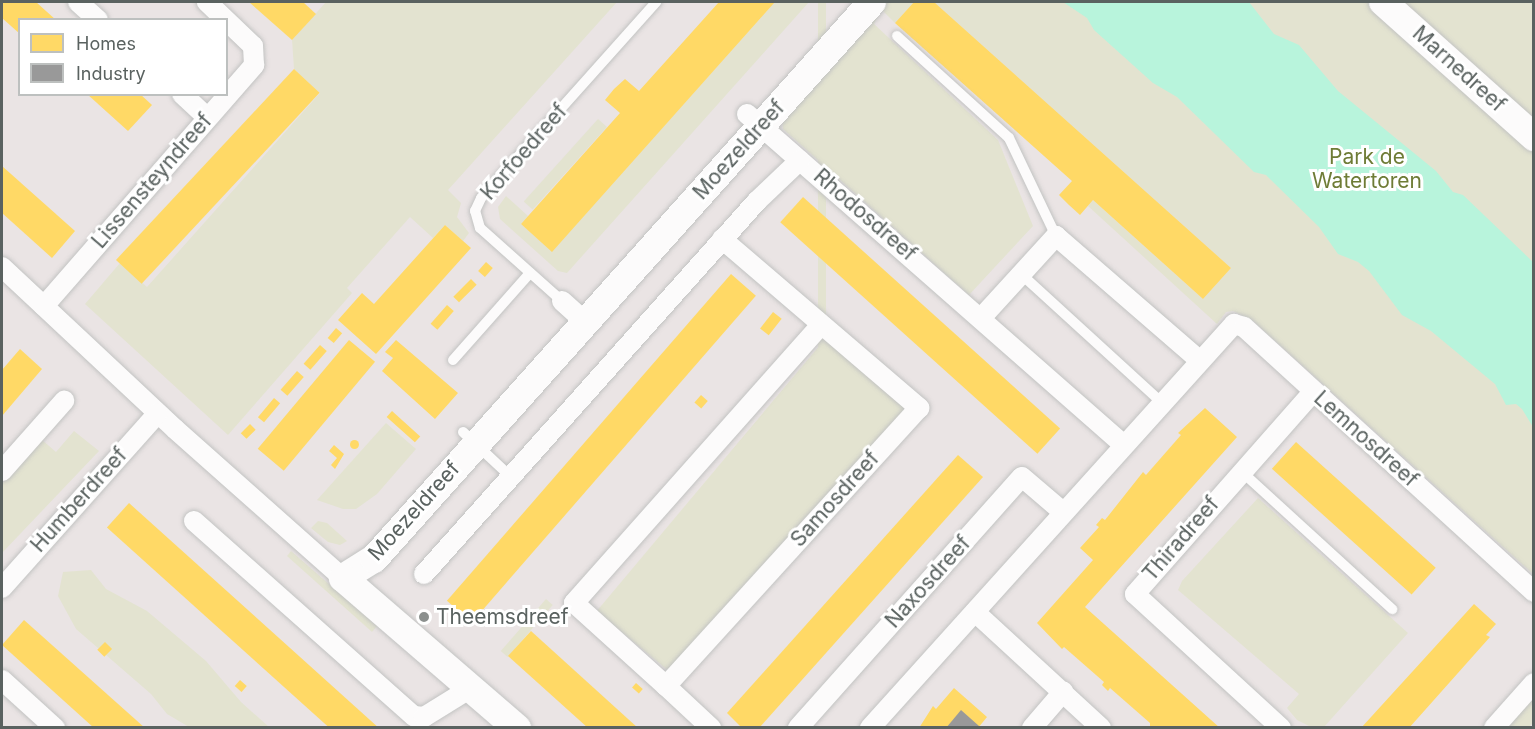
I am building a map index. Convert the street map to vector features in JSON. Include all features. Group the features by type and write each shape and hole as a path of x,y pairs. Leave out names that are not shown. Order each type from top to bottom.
{"street":[{"path":"78,2 96,18"},
{"name":"Lissensteyndreef","path":"207,2 226,18"},
{"name":"Moezeldreef","path":"754,120 847,2"},
{"name":"Moezeldreef","path":"343,578 360,546 469,437 573,311 754,120 872,2"},
{"name":"Marnedreef","path":"1383,2 1533,137"},
{"name":"Lissensteyndreef","path":"228,20 244,34 253,46 254,55 254,65 228,94"},
{"path":"184,96 207,117"},
{"name":"Lissensteyndreef","path":"44,306 226,96"},
{"name":"Rhodosdreef","path":"754,120 982,317 1122,444"},
{"path":"424,574 723,239 800,160"},
{"path":"870,728 1199,360 1056,236 982,317"},
{"name":"Samosdreef","path":"666,686 918,408 723,239"},
{"path":"2,268 158,413 343,578 517,728"},
{"path":"711,728 574,603 821,325"},
{"name":"Lemnosdreef","path":"1199,360 1230,326 1239,325 1533,592"},
{"name":"Thiradreef","path":"1281,728 1135,594 1240,471 1313,392"},
{"path":"2,471 64,401"},
{"name":"Humberdreef","path":"2,588 158,413"},
{"name":"Naxosdreef","path":"798,728 1022,477 1063,512"},
{"path":"194,521 414,716 424,717 471,688"},
{"path":"975,612 1101,728"},
{"path":"2,680 55,728"},
{"path":"1494,728 1533,683"},
{"path":"1032,728 1063,692"}],"lane":[{"name":"Korfoedreef","path":"573,311 480,228 476,216 478,205 656,2"},
{"path":"897,36 1010,138 1056,236"},
{"path":"453,360 530,273"},
{"path":"1021,274 1161,402"},
{"path":"469,437 511,477"},
{"path":"1240,471 1392,609"}],"green space":[{"path":"326,2 617,2 448,190 461,203 457,217 469,233 463,241 445,225 433,238 410,217 347,288 352,293 228,435 85,304 120,263 147,287 320,93 294,69 292,40"},
{"path":"775,2 809,2 567,273 558,271 500,219 498,207 506,196 528,216 521,224 552,251"},
{"path":"818,2 826,2 826,365 818,365"},
{"path":"874,2 914,2 895,23 881,9 874,24 998,140 1033,226 969,295 783,129 782,115"},
{"name":"Park de Watertoren","path":"934,2 1533,2 1533,574 1252,320 1233,311 1226,312 1217,324 1088,206 1093,200 1203,299 1231,268"},
{"path":"598,119 607,127 533,210 524,201"},
{"path":"825,339 908,408 680,680 597,611"},
{"path":"386,423 416,449 377,494 356,509 343,509 317,500"},
{"path":"74,431 99,451 2,553 2,484 41,439 56,452"},
{"path":"1258,498 1408,633 1324,727 1311,727 1297,720 1287,708 1299,694 1178,590 1182,581"},
{"path":"318,521 327,523 347,541 340,545 328,542 311,528"},
{"path":"291,551 377,626 372,632 287,556"},
{"path":"91,570 106,589 147,611 206,661 241,702 269,727 189,727 167,714 151,694 76,629 58,596 63,572"},
{"path":"546,599 553,605 508,657 501,651"},
{"path":"1533,691 1533,723 1529,727 1502,728"}],"shaded area":[{"path":"1063,2 1249,2 1274,34 1299,45 1338,91 1436,171 1453,192 1463,195 1533,262 1533,427 1522,409 1516,404 1506,405 1495,384 1431,331 1402,315 1369,271 1358,262 1338,254 1319,227 1266,175 1254,172 1177,97 1153,83 1094,30 1087,18"}],"building: Homes":[{"path":"2,2 36,2 54,18 18,18 18,32 2,18"},
{"path":"249,2 303,2 316,14 292,40"},
{"path":"719,2 775,2 552,252 521,224 620,113 605,100 614,89 625,79 639,91"},
{"path":"914,2 934,2 1231,268 1203,299 1093,200 1080,215 1059,195 1072,181 895,23"},
{"path":"294,69 320,93 142,284 116,260"},
{"path":"89,96 142,96 152,105 128,131"},
{"path":"2,166 75,231 52,258 2,213"},
{"path":"803,197 1060,429 1037,454 780,222"},
{"path":"445,225 471,248 376,354 338,320 362,293 374,304"},
{"path":"486,262 493,268 485,277 478,271"},
{"path":"731,274 756,296 472,622 447,601"},
{"path":"471,279 477,285 459,302 453,297"},
{"path":"447,305 454,311 437,330 431,324"},
{"path":"773,312 782,319 769,335 760,329"},
{"path":"336,328 342,333 334,343 328,338"},
{"path":"349,340 375,362 284,471 258,449"},
{"path":"396,340 458,393 435,419 382,371 393,358 385,352"},
{"path":"320,345 327,351 310,370 304,364"},
{"path":"20,349 42,369 2,416 2,370"},
{"path":"297,371 304,377 287,396 281,390"},
{"path":"701,395 708,401 701,408 694,403"},
{"path":"274,398 280,403 264,422 258,417"},
{"path":"1205,408 1237,437 1085,607 1220,728 1150,728 1150,723 1110,688 1108,691 1102,685 1104,682 1064,647 1062,649 1037,623 1093,560 1080,548 1099,527 1096,525 1102,518 1105,520 1143,472 1146,475 1181,435 1178,433"},
{"path":"392,411 420,436 415,442 387,417"},
{"path":"250,424 256,430 246,439 241,433"},
{"path":"354,440 358,444 354,448 350,444"},
{"path":"1296,442 1436,568 1412,595 1272,469"},
{"path":"334,445 344,454 335,469 331,465 337,458 329,451"},
{"path":"958,455 983,477 759,728 742,728 727,713"},
{"path":"129,503 379,728 330,728 107,528"},
{"path":"1474,604 1496,624 1486,635 1490,637 1409,728 1361,728"},
{"path":"24,620 145,728 94,728 2,645"},
{"path":"531,631 638,728 588,728 508,656"},
{"path":"105,642 112,649 104,657 97,650"},
{"path":"240,680 247,686 242,692 235,686"},
{"path":"636,683 643,689 639,693 632,688"},
{"path":"954,688 987,717 978,728 919,728 933,706 936,709"}],"building: Industry":[{"path":"961,710 979,726 978,728 946,728"}],"place":[{"name":"Theemsdreef","path":"424,617"}]}
